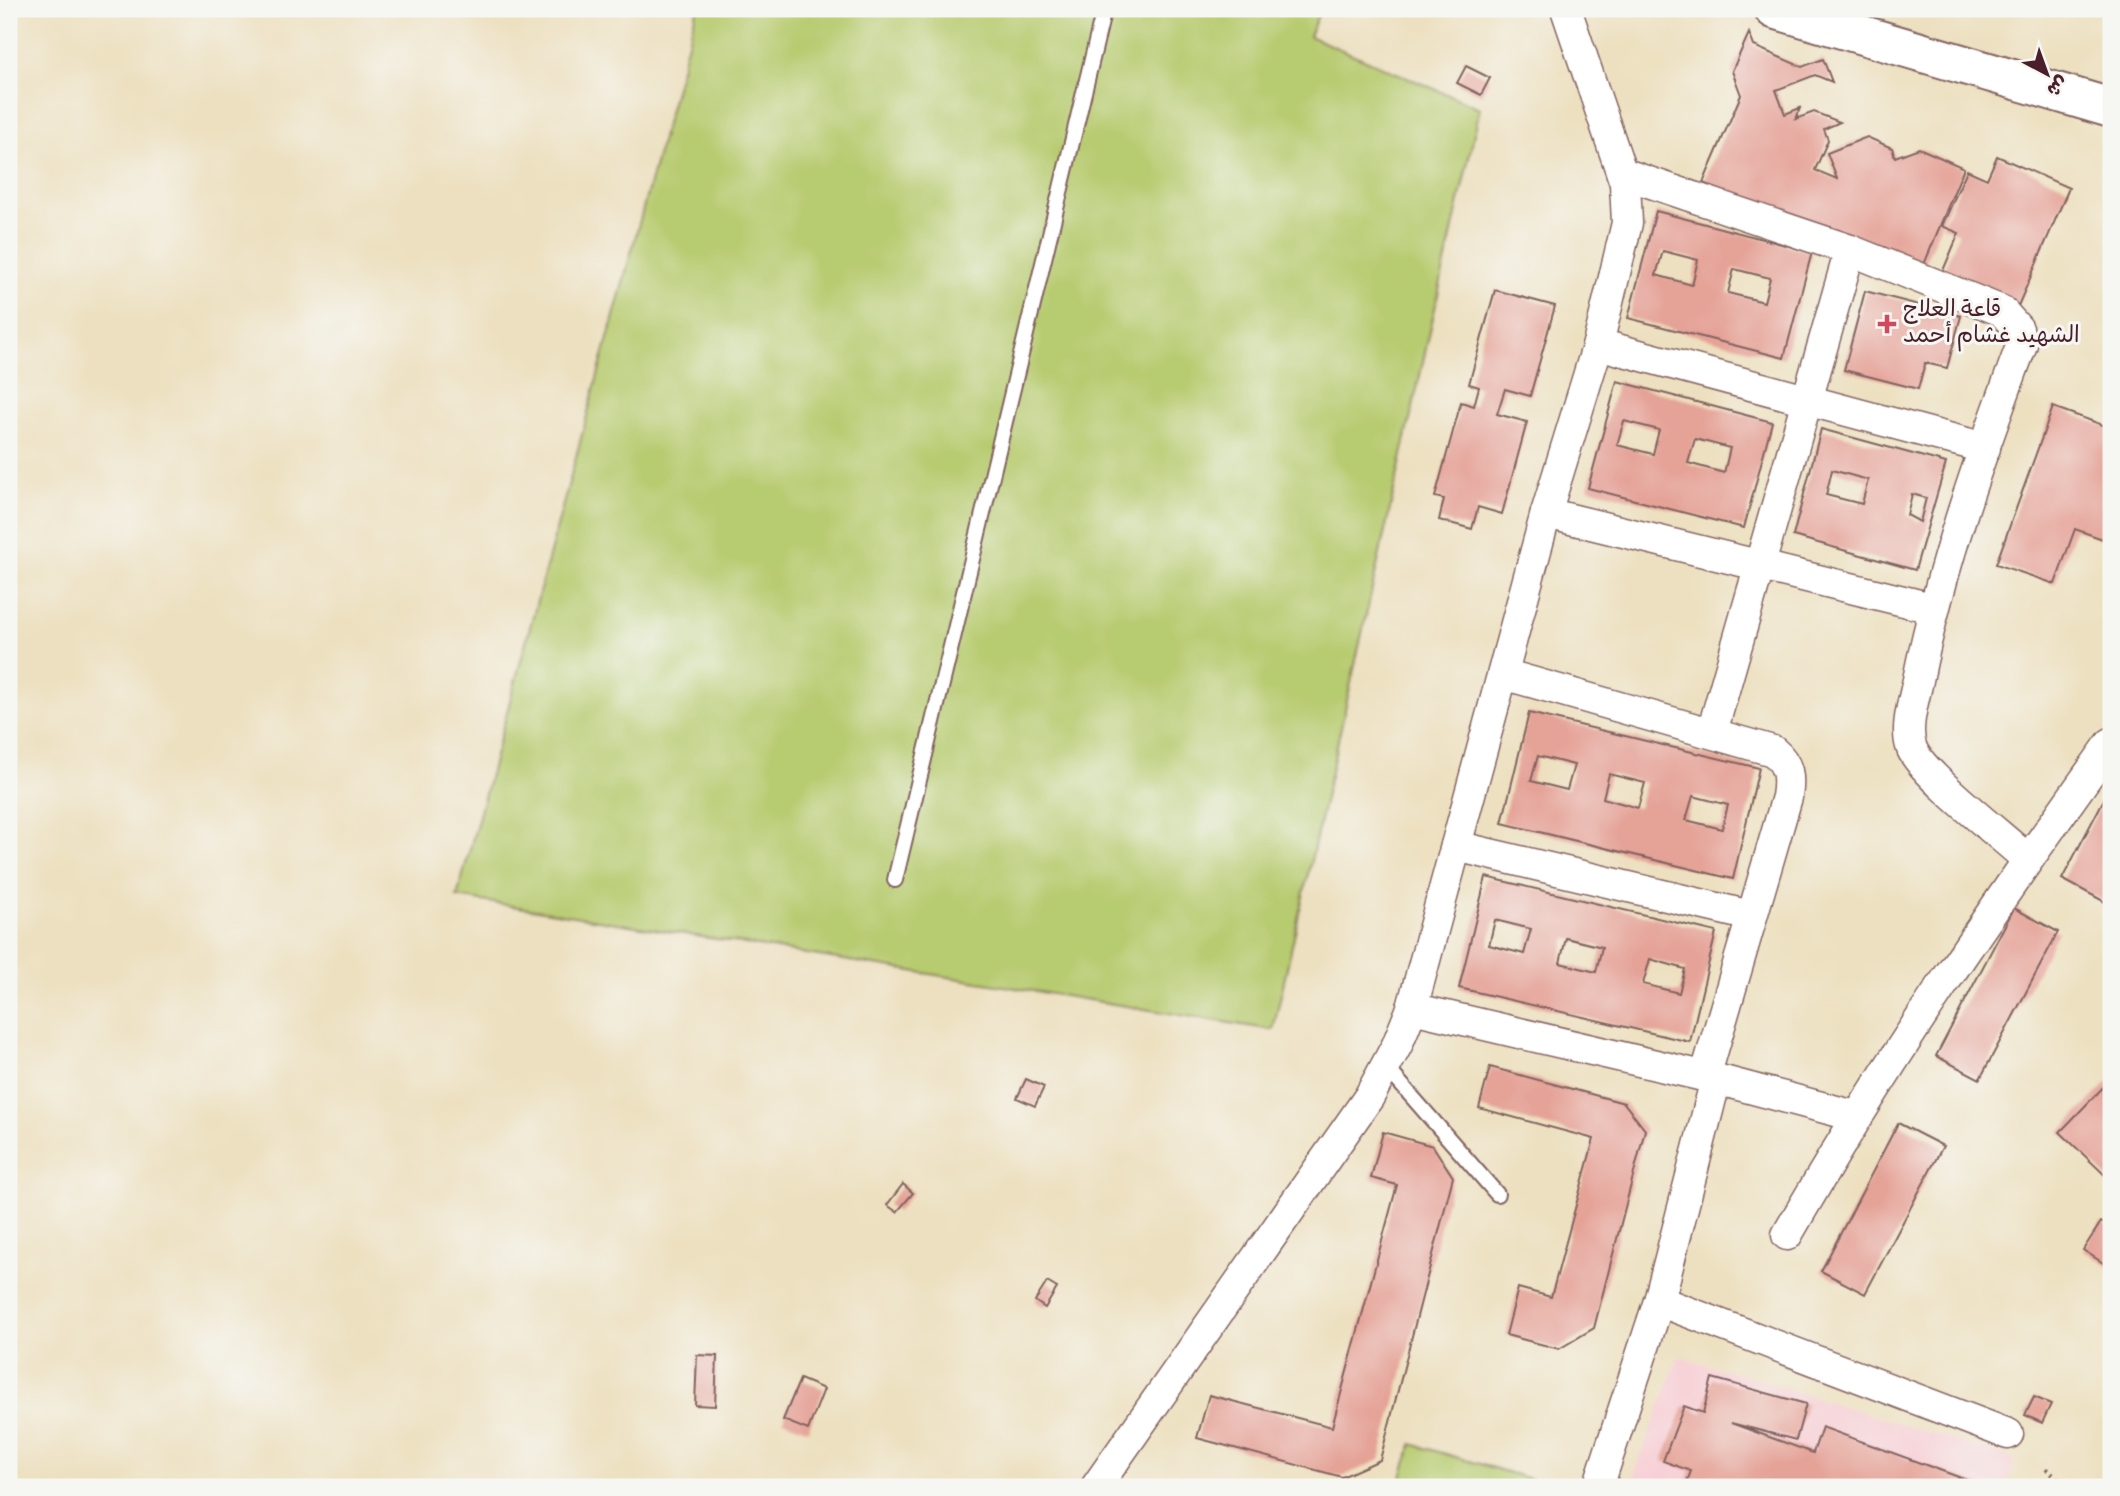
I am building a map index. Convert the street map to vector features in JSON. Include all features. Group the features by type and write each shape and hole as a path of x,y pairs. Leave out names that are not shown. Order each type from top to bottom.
{"street":[{"path":"1096,1487 1369,1097 1386,1067 1412,1008 1546,513 1598,344 1627,223 1627,196 1622,173 1566,9"},
{"path":"1774,9 2111,108"},
{"path":"1622,173 1850,250 2002,311 2011,318 2022,335 2022,344 1932,608 1911,713 1912,748 1926,769 2028,859"},
{"path":"1712,732 1805,399 1850,250"},
{"path":"1598,344 1985,448"},
{"path":"1546,513 1932,608"},
{"path":"1503,674 1773,751 1782,758 1790,779 1751,915 1659,1301 1598,1487"},
{"path":"1787,1235 1855,1116 2028,859 2111,743"},
{"path":"1456,846 1751,915"},
{"path":"1412,1008 1711,1078 1855,1116"},
{"path":"1659,1301 2008,1434"}],"lane":[{"path":"895,880 1104,9"},
{"path":"1386,1067 1497,1194"}],"path":[{"path":"2046,1469 2068,1487"}],"shaded area":[{"path":"1679,1356 2015,1459 2007,1487 1629,1487"}],"green space":[{"path":"697,9 1321,9 1309,36 1480,108 1273,1030 457,897"},
{"path":"1412,1444 1537,1481 1535,1487 1399,1487"}],"building":[{"path":"1749,33 1754,46 1802,67 1823,59 1832,82 1815,75 1776,90 1785,114 1800,108 1796,119 1814,112 1840,122 1824,129 1828,140 1815,170 1837,179 1827,153 1867,137 1892,148 1895,157 1919,148 1964,168 1918,279 1703,183 1741,95 1732,71"},
{"path":"1466,66 1490,78 1481,95 1457,83"},
{"path":"1997,156 2069,188 2018,306 1942,273 1959,233 1942,226 1967,170 1987,179"},
{"path":"1656,211 1812,252 1784,358 1628,318","holes":["1663,251 1698,260 1692,285 1656,275","1734,269 1770,278 1764,302 1728,293"]},
{"path":"1495,290 1555,306 1530,396 1505,389 1497,414 1527,422 1502,514 1478,507 1472,529 1439,520 1444,499 1435,497 1461,402 1474,406 1479,387 1469,384"},
{"path":"1865,291 1961,316 1947,368 1925,363 1918,389 1844,370"},
{"path":"1617,381 1772,422 1744,528 1588,488","holes":["1624,421 1659,430 1653,454 1617,445","1695,439 1730,448 1724,473 1688,463"]},
{"path":"2053,407 2111,428 2111,542 2075,529 2055,584 1996,564"},
{"path":"1821,429 1946,463 1915,570 1793,536","holes":["1832,470 1868,480 1862,504 1826,495","1912,494 1926,498 1920,522 1907,515"]},
{"path":"1529,713 1759,768 1733,879 1502,823","holes":["1538,756 1574,765 1567,790 1531,781","1609,774 1645,783 1638,808 1603,798","1693,796 1728,805 1722,829 1686,820"]},
{"path":"2111,786 2111,894 2107,903 2062,879"},
{"path":"1486,877 1716,932 1690,1042 1459,988","holes":["1495,920 1531,929 1524,954 1489,945","1566,938 1602,947 1596,972 1560,963","1650,959 1685,969 1679,993 1643,984"]},
{"path":"2014,908 2058,932 1980,1079 1936,1056"},
{"path":"1490,1067 1624,1103 1645,1130 1594,1328 1559,1349 1506,1335 1518,1288 1551,1297 1594,1139 1479,1108"},
{"path":"1026,1079 1044,1087 1035,1106 1017,1098"},
{"path":"2111,1079 2111,1181 2060,1132"},
{"path":"1898,1123 1943,1146 1865,1294 1821,1271"},
{"path":"1383,1132 1433,1146 1453,1177 1380,1460 1342,1477 1197,1438 1209,1395 1332,1427 1397,1185 1371,1178"},
{"path":"903,1184 913,1193 897,1212 887,1205"},
{"path":"2101,1222 2111,1228 2111,1268 2083,1250"},
{"path":"1047,1282 1057,1288 1045,1308 1035,1301"},
{"path":"697,1355 717,1356 715,1406 695,1405"},
{"path":"1712,1378 1806,1404 1796,1440 1731,1423 1813,1453 1822,1427 1986,1487 1685,1487 1691,1471 1663,1461 1684,1406 1703,1413"},
{"path":"800,1379 824,1389 808,1430 783,1420"},
{"path":"2034,1397 2051,1404 2042,1423 2025,1415"}],"place":[{"name":"قاعة العلاج الشهيد غشام أحمد","path":"1887,324"}]}
